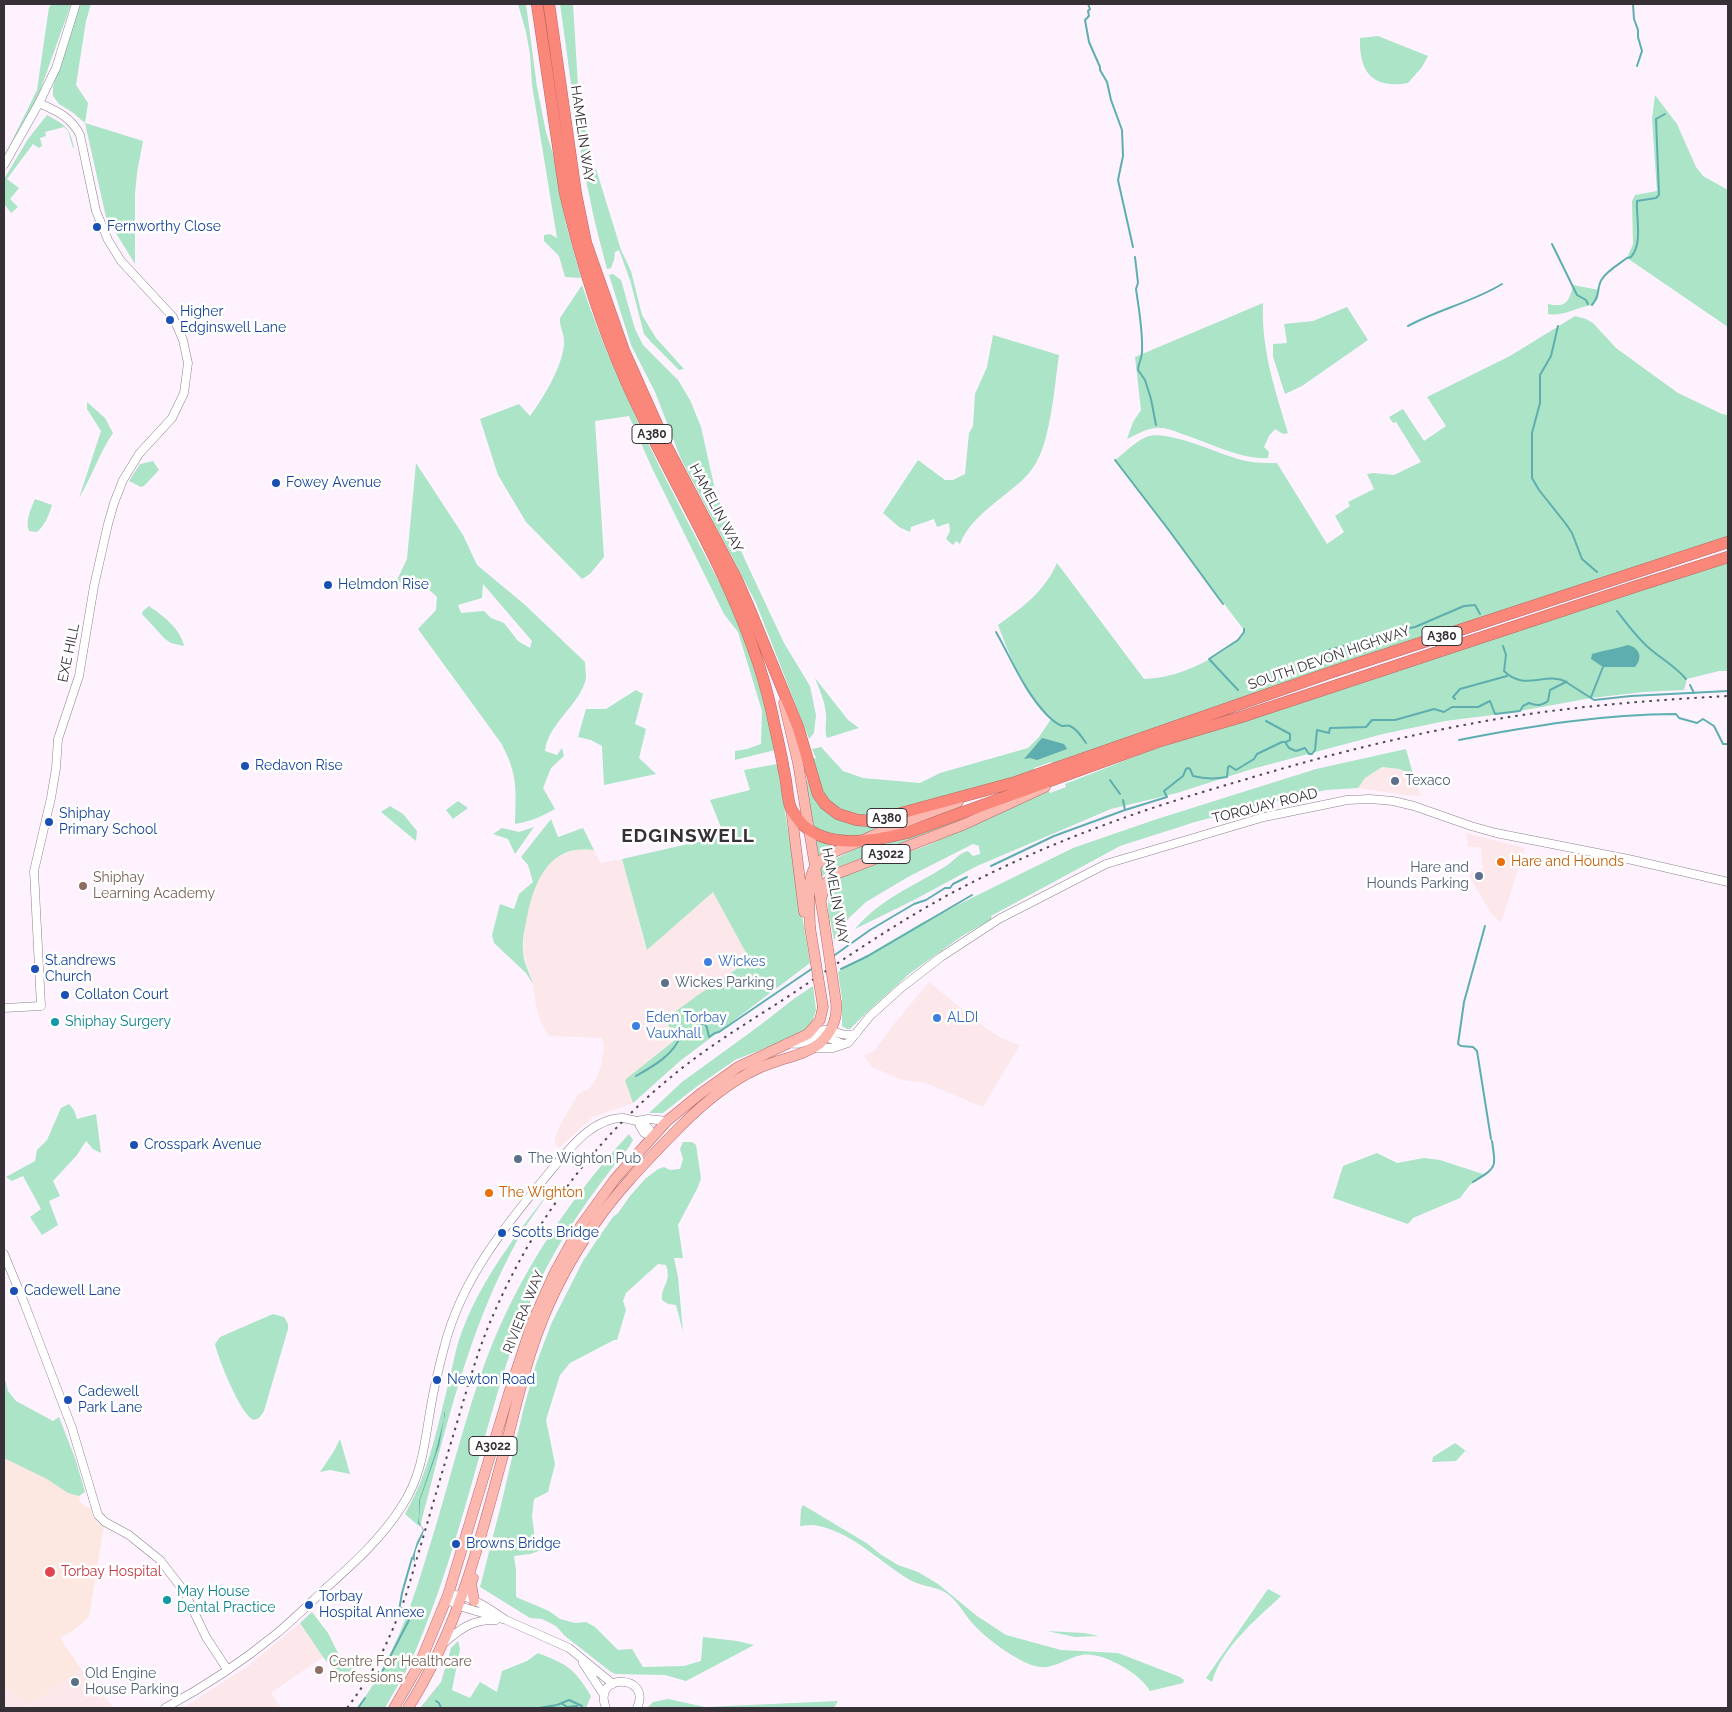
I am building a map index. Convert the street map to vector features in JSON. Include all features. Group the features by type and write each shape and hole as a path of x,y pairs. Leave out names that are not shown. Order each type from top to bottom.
{"highway":[{"name":"HAMELIN WAY","path":"537,4 565,193 597,305 626,381 739,612 753,646 776,731 790,807"},
{"name":"HAMELIN WAY","path":"549,4 576,194 586,243 600,287 624,351 646,400 683,478 736,578 779,682"},
{"name":"SOUTH DEVON HIGHWAY","path":"808,830 828,838 862,841 882,839 906,833 1330,673 1728,542"},
{"name":"SOUTH DEVON HIGHWAY","path":"1059,774 1085,768 1157,742 1241,718 1728,557"},
{"name":"SOUTH DEVON HIGHWAY","path":"779,682 795,728 803,762 825,804 838,814 856,820 872,821 998,788 1043,781"},
{"name":"A380","path":"790,807 808,830"}],"main road":[{"name":"HAMELIN WAY","path":"803,762 808,830 821,899 836,1002 835,1021 824,1030"},
{"name":"SOUTH DEVON HIGHWAY","path":"821,899 826,883 836,874 947,831 1043,781"},
{"name":"SOUTH DEVON HIGHWAY","path":"814,867 831,855 899,824 998,788"},
{"name":"HAMELIN WAY","path":"790,807 805,914 810,927 824,1030"},
{"name":"A3022","path":"810,927 810,883 814,867"},
{"name":"RIVIERA WAY","path":"394,1708 420,1663 448,1595 509,1393 543,1296 567,1250 591,1211 614,1179 654,1138 667,1121 700,1094 738,1067 808,1034 824,1030"},
{"name":"RIVIERA WAY","path":"408,1708 423,1685 445,1642 461,1601 478,1547 538,1330 563,1275 609,1204 644,1162 680,1126 718,1094 746,1075 772,1063 814,1048 824,1030"},
{"name":"A3022","path":"654,1138 670,1127 680,1126"},
{"name":"RIVIERA WAY","path":"474,1600 471,1583 479,1560 499,1480 506,1441"}],"street":[{"path":"4,165 39,103 56,68 76,4"},
{"name":"EXE HILL","path":"4,1008 40,1006 34,871 52,798 58,739 79,676 93,593 108,524 123,480 139,454 172,418 184,393 188,363 186,350 178,327 167,310 120,261 108,240 96,211 80,135 75,125 69,118 39,103"},
{"name":"TORQUAY ROAD","path":"814,1048 833,1048 848,1043 870,1016 941,957 998,919 1106,864 1260,818 1323,804 1370,799 1393,801 1496,833 1628,859 1728,882"},
{"path":"824,1030 845,1036 856,1034"},
{"path":"824,1030 843,1044"},
{"path":"165,1708 264,1643 366,1552 387,1529 414,1486 423,1456 434,1390 444,1347 465,1288 486,1255 548,1174 576,1142 600,1122 613,1118 637,1121 651,1130 654,1138"},
{"path":"637,1121 648,1119 667,1121"},
{"path":"4,1254 72,1428 98,1515 105,1522 129,1535 160,1560 184,1590 206,1637 227,1669"},
{"path":"448,1595 456,1594 461,1601 569,1648 613,1684"},
{"path":"461,1601 474,1600 506,1620"},
{"path":"445,1642 458,1630 474,1622 506,1620"},
{"path":"579,1657 604,1695"},
{"path":"606,1708 604,1695 607,1689 613,1684 623,1681 632,1684 636,1689 640,1701 637,1708"}],"shaded area":[{"path":"1382,767 1399,769 1413,774 1421,796 1358,788 1365,778"},
{"name":"Hare and Hounds Parking","path":"1466,833 1525,848 1501,923 1490,912 1468,874 1483,869 1481,847 1468,847"},
{"path":"580,848 594,850 600,863 622,859 647,950 713,891 751,960 698,995 665,1020 676,1038 626,1080 633,1103 593,1117 559,1148 555,1144 555,1137 578,1094 590,1088 596,1079 601,1066 604,1048 602,1038 549,1036 541,1023 533,984 523,952 525,925 531,895 540,875 556,857"},
{"path":"929,982 982,1025 1001,1038 1020,1045 983,1107 925,1083 902,1080 872,1067 864,1056 874,1051"},
{"name":"Torbay Hospital","path":"4,1452 65,1491 79,1496 80,1503 91,1509 98,1523 104,1526 89,1617 74,1630 60,1638 81,1669 29,1705 8,1687 4,1691"},
{"path":"300,1623 323,1657 271,1693 281,1708 183,1708 248,1666"},
{"path":"81,1669 114,1708 4,1708 4,1691 8,1687 29,1705"}],"green space":[{"path":"52,4 71,4 39,94 12,147 4,157 37,90 49,7"},
{"path":"79,4 91,4 86,21 76,85 88,103 85,123 59,104 53,96 53,87"},
{"path":"518,4 526,4 537,87 546,132 553,154 566,224 581,278 565,277 559,256 544,241 544,235 550,234 557,238 532,85 530,54"},
{"path":"560,4 573,4 578,86 592,170 596,169 621,250 631,271 642,315 656,338 684,369 679,370 644,334 630,280 619,250 615,252 611,268 607,269 582,158"},
{"path":"1378,36 1428,56 1422,67 1408,83 1386,83 1377,81 1370,76 1362,61 1360,38"},
{"path":"1655,95 1677,124 1696,167 1703,176 1728,190 1728,327 1627,258 1633,244 1632,201 1635,195 1657,191 1652,119"},
{"path":"47,115 66,127 68,131 64,127 45,132 46,136 40,138 42,146 39,148 33,144 7,179 19,188 10,199 18,207 11,213 4,204 4,179 28,139"},
{"path":"85,123 143,141 135,194 135,264 106,217"},
{"path":"68,131 71,135 73,148"},
{"path":"613,274 621,280 635,329 643,345 678,380 690,400 701,427 716,494 784,643 810,686 816,715 814,733 809,739 756,603 681,459 655,392 631,345 609,275"},
{"path":"582,285 597,327 632,409 732,607 757,678 775,750 735,760 735,751 761,744 762,711 738,632 724,614 652,468 629,416 595,421 604,557 590,574 582,579 526,522 498,475 480,419 519,404 530,416 547,390 561,359 564,341 560,318"},
{"path":"1573,285 1599,290 1598,299 1592,305 1565,313 1548,314 1548,304 1559,305 1566,302"},
{"path":"1263,303 1264,337 1267,353 1288,433 1283,434 1275,429 1269,436 1264,447 1269,452 1268,458 1258,458 1236,453 1162,428 1141,432 1127,439 1133,422 1141,410 1135,357"},
{"path":"1347,307 1368,340 1302,386 1285,394 1273,357 1273,344 1287,343 1284,324 1313,321"},
{"path":"1575,316 1593,323 1616,348 1678,393 1722,414 1728,415 1728,543 1053,764 1051,762 1006,780 875,815 855,814 841,810 825,797 812,759 816,758 812,749 821,747 843,771 863,778 920,783 940,773 1028,748 1039,737 1051,719 1033,698 1019,675 998,625 1032,598 1046,582 1057,563 1144,679 1164,677 1189,669 1209,660 1242,636 1244,630 1115,460 1138,441 1155,435 1167,436 1246,461 1277,463 1327,544 1344,532 1335,516 1350,506 1348,502 1374,489 1367,474 1394,475 1421,462 1396,422 1393,423 1389,417 1403,409 1424,441 1446,426 1427,397 1510,356"},
{"path":"993,335 1059,355 1047,434 1036,462 1020,482 973,523 960,544 956,541 953,545 946,539 950,531 949,523 937,527 934,519 911,527 910,532 899,527 883,513 918,460 945,480 953,480 965,474 969,433 973,426 975,394 987,367"},
{"path":"87,402 105,418 113,433 79,498 101,431 87,409"},
{"path":"153,461 159,470 144,486 141,487 129,481 140,464"},
{"path":"416,463 463,535 477,565 524,604 585,662 586,678 583,687 547,741 545,751 557,755 562,748 564,756 551,768 543,788 555,809 536,818 515,824 515,782 507,754 418,629 436,610 437,597 418,582 409,581 395,584 407,559","holes":["483,584 532,641 530,648 518,641 504,623 491,618 484,611 461,613 458,605 482,598"]},
{"path":"35,499 52,505 46,520 37,532 29,531 28,527 29,515"},
{"path":"1728,560 1728,671 1719,671 1687,679 1684,690 1591,698 1509,713 1445,721 1383,734 1252,769 1177,793 1111,809 977,866 855,929 865,918 887,901 946,866 962,853 968,851 973,856 980,854 979,846 973,844 908,877 866,902 849,918 834,940 828,905 830,890 833,884 842,877 928,845 1049,791 1050,793 1066,787 1065,784 1149,751"},
{"path":"149,606 175,628 184,646 171,643 165,639 142,614"},
{"path":"815,678 848,720 859,728 827,738 825,709"},
{"path":"636,690 643,694 635,724 646,729 639,758 656,774 604,785 602,746 591,740 578,737 586,709 606,709"},
{"path":"1406,749 1413,774 1399,769 1382,767 1365,778 1358,788 1326,790 1269,803 1195,822 1120,846 991,916 992,919 962,936 909,974 850,1029 842,1026 842,999 838,972 923,922 1073,848 1154,820 1316,769"},
{"path":"777,764 810,963 680,1061 633,1103 625,1080 676,1039 665,1019 750,960 713,892 647,950 622,859 710,839 722,830 710,800 750,790 744,770"},
{"path":"804,781 808,781 812,793 832,816 900,817 900,820 870,833 854,837 835,835 822,831 812,825"},
{"path":"458,801 468,808 453,819 446,810"},
{"path":"390,806 403,814 417,831 416,841 381,812"},
{"path":"966,816 967,818 828,871 820,878 820,868 823,865 863,845"},
{"path":"551,819 558,837 583,828 594,850 579,849 566,852 555,859 547,867 534,890 523,942 524,959 533,984 526,973 494,943 492,935 500,904 514,909 519,894 533,882 528,865 521,857"},
{"path":"534,827 515,854 508,839 493,834 502,828 519,832"},
{"path":"815,840 826,843 843,844 817,857"},
{"path":"813,986 816,1010 812,1023 807,1029 788,1039 735,1060 663,1113 649,1113 682,1082"},
{"path":"69,1104 74,1110 77,1119 96,1114 101,1153 93,1149 86,1141 77,1155 53,1181 60,1196 49,1201 58,1225 42,1235 30,1217 41,1209 23,1176 12,1181 6,1177 35,1161 37,1150 47,1140 61,1108"},
{"path":"629,1134 633,1140 629,1147 566,1233 545,1270 526,1311 502,1379 448,1563 433,1608 412,1659 385,1708 357,1708 390,1655 406,1617 433,1536 479,1380 506,1312 541,1249 561,1219 605,1161"},
{"path":"683,1142 692,1142 696,1145 701,1178 678,1225 683,1258 674,1258 678,1277 683,1332 676,1305 668,1304 662,1300 668,1271 666,1265 658,1264 626,1293 623,1301 626,1310 617,1340 570,1363 560,1375 546,1420 555,1464 548,1492 534,1499 532,1516 535,1539 542,1542 542,1550 514,1556 516,1597 549,1611 560,1619 575,1623 586,1622 595,1627 618,1650 632,1649 643,1667 684,1666 701,1661 703,1637 754,1645 686,1681 665,1675 616,1674 611,1672 565,1636 556,1626 542,1619 530,1618 480,1587 523,1411 536,1364 552,1322 583,1261 630,1196 645,1179 658,1169 664,1167 670,1170 680,1169 683,1159 680,1149"},
{"path":"1377,1153 1397,1163 1424,1158 1440,1160 1486,1175 1470,1185 1460,1198 1413,1218 1408,1224 1333,1198 1343,1166"},
{"path":"552,1188 518,1239 500,1273 485,1308 449,1416 420,1527 405,1514 427,1465 458,1345 467,1319 476,1299 499,1260"},
{"path":"273,1314 284,1317 288,1324 288,1329 264,1411 259,1418 254,1420 249,1416 237,1398 225,1373 215,1344 220,1337"},
{"path":"4,1376 8,1391 16,1401 53,1421 59,1417 75,1458 85,1492 79,1496 68,1493 47,1479 4,1458"},
{"path":"340,1439 350,1474 330,1470 320,1472 334,1451"},
{"path":"1455,1443 1470,1454 1465,1451 1456,1461 1432,1462 1433,1457"},
{"path":"803,1505 868,1544 898,1565 918,1572 938,1584 977,1616 1006,1635 1061,1650 1118,1653 1180,1677 1184,1680 1183,1683 1150,1691 1130,1671 1120,1665 1110,1660 1090,1655 1082,1655 1048,1667 1028,1664 985,1635 945,1592 910,1580 844,1535 817,1525 800,1526"},
{"path":"1268,1589 1281,1596 1231,1646 1223,1657 1212,1682 1206,1678"},
{"path":"312,1612 328,1633 340,1657 357,1670 345,1683 323,1657 300,1623"},
{"path":"1047,1631 1084,1633 1099,1636 1075,1637"},
{"path":"458,1641 460,1649 452,1690 470,1698 480,1682 497,1692 502,1671 527,1661 538,1653 563,1664 575,1673 591,1696 586,1708 420,1708 441,1682 451,1648"},
{"path":"668,1699 705,1707 838,1701 834,1708 647,1708 653,1702"}],"water":[{"path":"1628,645 1635,648 1639,654 1639,660 1635,667 1603,667 1591,659 1592,654"},
{"path":"1042,738 1064,744 1067,749 1037,760 1024,759"},
{"path":"444,1411 445,1414 439,1446 420,1500 419,1522 424,1530 416,1549 415,1562 412,1558 423,1530 418,1523 419,1501 435,1454 444,1419"}],"waterway":[{"path":"1088,4 1090,9 1088,11 1089,16 1085,20 1089,42 1107,82 1111,100 1122,130 1123,156 1118,180 1133,247"},
{"path":"1633,4 1634,19 1642,51 1637,66"},
{"path":"1592,305 1597,298 1600,282 1604,276 1617,265 1631,257 1635,251 1638,238 1637,201 1656,198 1659,195 1656,119 1665,114"},
{"path":"1552,244 1577,295 1586,300 1588,304"},
{"path":"1135,257 1138,283 1136,289 1142,344 1142,354 1138,370 1145,380 1156,425"},
{"path":"1408,326 1479,296 1502,284"},
{"path":"1558,326 1551,356 1540,375 1540,403 1532,433 1532,478 1572,533 1582,559 1597,572"},
{"path":"1115,460 1223,604"},
{"path":"1329,650 1358,642 1367,637 1415,627 1464,606 1475,605 1480,614"},
{"path":"1617,611 1645,645 1686,679"},
{"path":"1238,690 1209,659 1238,640 1244,629"},
{"path":"996,632 1025,686 1039,706 1058,724 1075,729 1086,743"},
{"path":"1503,646 1506,655 1504,671 1512,677 1527,681 1559,679 1567,682"},
{"path":"1591,697 1603,667"},
{"path":"1455,699 1453,697 1460,689 1507,676"},
{"path":"991,866 1054,836 1167,797 1164,791 1183,776 1188,768 1193,776 1197,777 1227,777 1228,767 1230,766 1236,770 1254,759 1257,754 1282,742 1285,742 1289,748 1296,751 1305,748 1309,754 1312,754 1315,750 1317,730 1329,733 1330,728 1366,727 1372,720 1395,720 1434,709 1444,712 1452,707 1478,707 1490,701 1495,714 1520,711 1523,706 1529,703 1534,705 1546,703 1550,690 1566,682 1594,700 1631,696 1728,691"},
{"path":"1690,685 1694,693"},
{"path":"1459,740 1567,722 1622,716 1676,714 1679,718 1697,723 1703,719 1714,726 1723,744 1728,744"},
{"path":"1266,721 1290,734 1290,740 1286,742"},
{"path":"1110,780 1120,794"},
{"path":"1123,800 1125,810"},
{"path":"832,957 870,930 914,904 926,900 945,888 950,888 953,884 967,877"},
{"path":"841,969 868,956 972,895"},
{"path":"1485,926 1464,1002 1458,1044 1473,1047 1477,1051 1491,1139"},
{"path":"636,1076 668,1054 680,1036 692,1034 700,1024 705,1024 709,1037 719,1032 813,968"},
{"path":"1473,1182 1491,1170 1493,1166 1492,1141"},
{"path":"399,1611 412,1558"},
{"path":"380,1676 409,1620"},
{"path":"358,1708 365,1698"},
{"path":"539,1708 557,1705 569,1700 582,1706"},
{"path":"436,1701 441,1708"},
{"path":"561,1703 567,1707 577,1706"}],"railway":[{"path":"347,1708 374,1667 400,1611 480,1348 519,1261 554,1205 608,1137 654,1091 699,1056 859,949 935,902 987,875 1048,847 1111,822 1305,762 1370,745 1470,724 1587,707 1728,696"}],"place":[{"name":"Fernworthy Close","path":"97,227"},
{"name":"Higher Edginswell Lane","path":"170,320"},
{"name":"Fowey Avenue","path":"276,483"},
{"name":"Helmdon Rise","path":"328,585"},
{"name":"Redavon Rise","path":"245,766"},
{"name":"Texaco","path":"1395,781"},
{"name":"Shiphay Primary School","path":"49,822"},
{"name":"Hare and Hounds","path":"1501,862"},
{"name":"Hare and Hounds Parking","path":"1479,876"},
{"name":"Shiphay Learning Academy","path":"83,886"},
{"name":"Wickes","path":"708,962"},
{"name":"St.andrews Church","path":"35,969"},
{"name":"Wickes Parking","path":"665,983"},
{"name":"Collaton Court","path":"65,995"},
{"name":"ALDI","path":"937,1018"},
{"name":"Shiphay Surgery","path":"55,1022"},
{"name":"Eden Torbay Vauxhall","path":"636,1026"},
{"name":"Crosspark Avenue","path":"134,1145"},
{"name":"The Wighton Pub","path":"518,1159"},
{"name":"The Wighton","path":"489,1193"},
{"name":"Scotts Bridge","path":"502,1233"},
{"name":"Cadewell Lane","path":"14,1291"},
{"name":"Newton Road","path":"437,1380"},
{"name":"Cadewell Park Lane","path":"68,1400"},
{"name":"Browns Bridge","path":"456,1544"},
{"name":"Torbay Hospital","path":"50,1572"},
{"name":"May House Dental Practice","path":"167,1600"},
{"name":"Torbay Hospital Annexe","path":"309,1605"},
{"name":"Centre For Healthcare Professions","path":"319,1670"},
{"name":"Old Engine House Parking","path":"75,1682"}],"district":[{"name":"EDGINSWELL","path":"688,836"}]}
